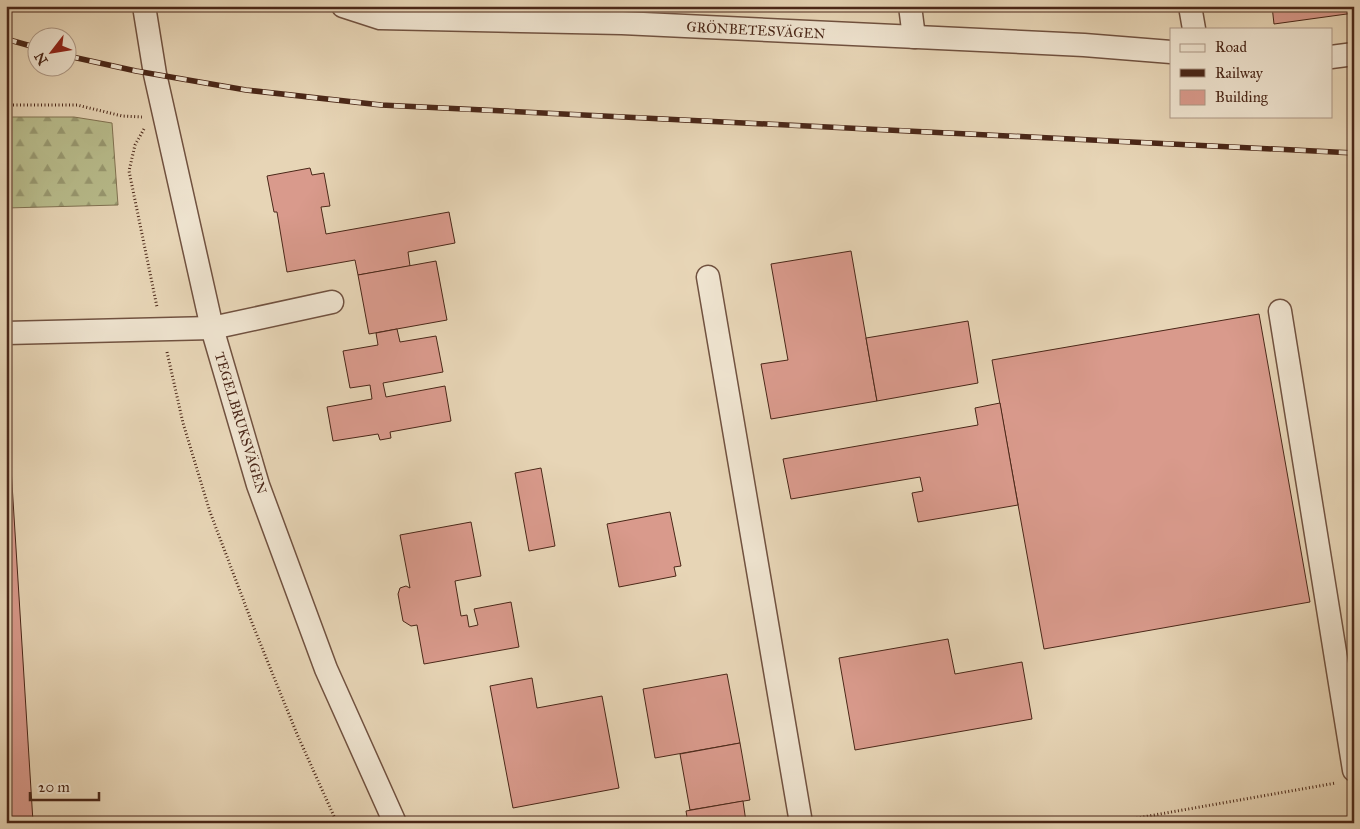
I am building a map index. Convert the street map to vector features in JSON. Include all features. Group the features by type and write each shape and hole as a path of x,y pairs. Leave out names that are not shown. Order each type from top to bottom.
{"street":[{"name":"TEGELBRUKSVÄGEN","path":"144,6 155,74 212,328 258,485 326,669 396,823"},
{"name":"GRÖNBETESVÄGEN","path":"343,6 380,18 622,23 1084,45 1170,52"},
{"path":"910,6 914,37"},
{"path":"1190,6 1194,28"},
{"path":"1332,57 1354,54"},
{"path":"708,277 801,823"},
{"path":"6,333 212,328 332,302"},
{"path":"1280,311 1349,776"}],"path":[{"path":"6,106 77,105 122,116 145,117"},
{"path":"146,124 135,145 130,171 183,423 210,512 254,628 297,734 337,823"},
{"path":"1109,823 1349,776"}],"green space":[{"path":"6,117 74,117 112,123 118,205 6,208"}],"building":[{"path":"1272,6 1354,6 1354,13 1274,24"},
{"path":"310,168 312,175 324,173 330,206 321,207 326,234 449,212 455,243 408,252 410,266 358,275 355,260 287,272 277,212 274,212 267,176"},
{"path":"851,251 877,401 771,419 761,364 788,360 771,264"},
{"path":"436,261 447,320 369,334 358,275"},
{"path":"1259,314 1310,602 1044,649 992,360"},
{"path":"968,321 978,383 877,401 866,338"},
{"path":"397,329 400,342 436,336 443,372 383,383 386,397 445,386 451,421 390,432 391,438 380,440 378,434 333,441 327,407 372,399 370,385 350,388 343,351 378,345 376,333"},
{"path":"6,387 33,822 23,823 6,823"},
{"path":"1000,403 1018,505 918,522 912,493 923,491 920,477 791,499 783,459 978,425 975,408"},
{"path":"541,468 555,546 529,551 515,473"},
{"path":"670,512 681,566 674,567 676,576 619,587 607,524"},
{"path":"471,522 481,576 455,581 461,616 467,615 469,627 478,625 474,609 511,602 519,647 424,664 417,625 411,626 403,621 398,594 400,588 406,586 410,588 400,535"},
{"path":"948,639 955,674 1022,662 1032,719 855,750 839,658"},
{"path":"727,674 740,743 655,758 643,689"},
{"path":"532,678 537,708 602,696 619,788 513,808 490,686"},
{"path":"740,743 750,800 690,810 680,754"},
{"path":"743,801 746,822 688,823 686,811"}],"railway":[{"path":"6,39 28,45"},
{"path":"78,58 136,71 246,90 381,105 1354,153"}]}
